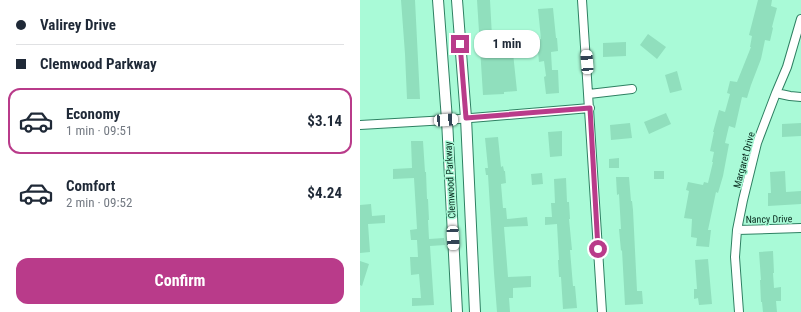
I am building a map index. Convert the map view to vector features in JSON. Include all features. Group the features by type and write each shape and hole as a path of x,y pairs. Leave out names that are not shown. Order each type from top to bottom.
{"street":[{"name":"Clemwood Parkway","path":"438,0 457,312"},
{"name":"Clemwood Parkway","path":"457,0 466,118 475,312"},
{"path":"582,0 602,312"},
{"name":"Margaret Drive","path":"739,312 735,257 737,230 757,144 787,67 801,18"},
{"path":"589,94 632,89"},
{"path":"776,93 801,97"},
{"path":"360,125 446,120 590,108"},
{"name":"Nancy Drive","path":"737,230 801,228"}],"building":[{"path":"401,0 415,0 420,99 407,99"},
{"path":"477,0 490,0 493,55 513,53 517,91 504,92 504,94 483,95"},
{"path":"758,0 772,0 771,6 777,8 770,41 765,40 761,59 747,98 742,97 735,128 729,126 725,143 729,144 723,176 718,193 716,192 708,230 711,230 709,247 696,246 697,238 691,237 692,219 684,218 689,191 686,190 688,182 703,185 704,182 708,183 714,152 710,151 719,110 725,112 730,94 727,93 730,81 737,82 751,47 752,36 749,35"},
{"path":"553,8 558,51 551,52 552,70 558,70 559,93 546,94 544,61 539,62 537,40 541,39 538,9"},
{"path":"648,34 666,47 657,59 640,45"},
{"path":"626,42 626,56 603,57 603,43"},
{"path":"677,71 682,90 670,93 665,75"},
{"path":"666,113 671,124 649,134 644,122"},
{"path":"630,123 632,138 611,140 610,125"},
{"path":"801,123 801,136 782,137 782,124"},
{"path":"562,131 562,156 550,157 548,132"},
{"path":"498,137 501,167 503,166 505,171 506,183 501,184 503,208 506,208 507,219 527,217 528,226 504,227 508,277 531,276 531,287 513,288 513,298 509,298 510,312 497,312 488,175 486,175 485,168 488,168 485,138"},
{"path":"411,141 423,141 428,199 429,239 444,238 445,245 430,246 434,305 412,306 412,298 421,298 419,274 411,275 410,257 418,257 417,240 411,240 410,230 417,229 414,178 393,179 393,169 412,168"},
{"path":"619,158 619,168 609,168 609,159"},
{"path":"654,171 664,171 664,179 654,179"},
{"path":"785,171 786,192 801,191 801,204 768,206 768,193 771,193 770,172"},
{"path":"542,173 543,184 532,185 531,174"},
{"path":"616,177 629,177 633,210 637,291 642,291 643,304 625,305 622,250 621,251 619,229 621,229 619,194 617,195"},
{"path":"566,178 567,202 569,202 572,250 570,250 573,286 575,286 577,308 563,309 561,277 559,277 557,224 545,225 545,217 552,217 551,203 555,203 554,179"},
{"path":"371,204 372,216 385,215 385,223 368,224 370,252 360,253 360,205"},
{"path":"773,251 774,288 781,287 781,301 776,301 777,312 763,312 761,302 759,252"},
{"path":"708,259 712,304 699,305 698,298 694,299 694,289 697,289 695,260"},
{"path":"360,261 369,264 362,286 360,285"}],"route":[{"path":"460,44 466,118 590,108 598,249"}]}
